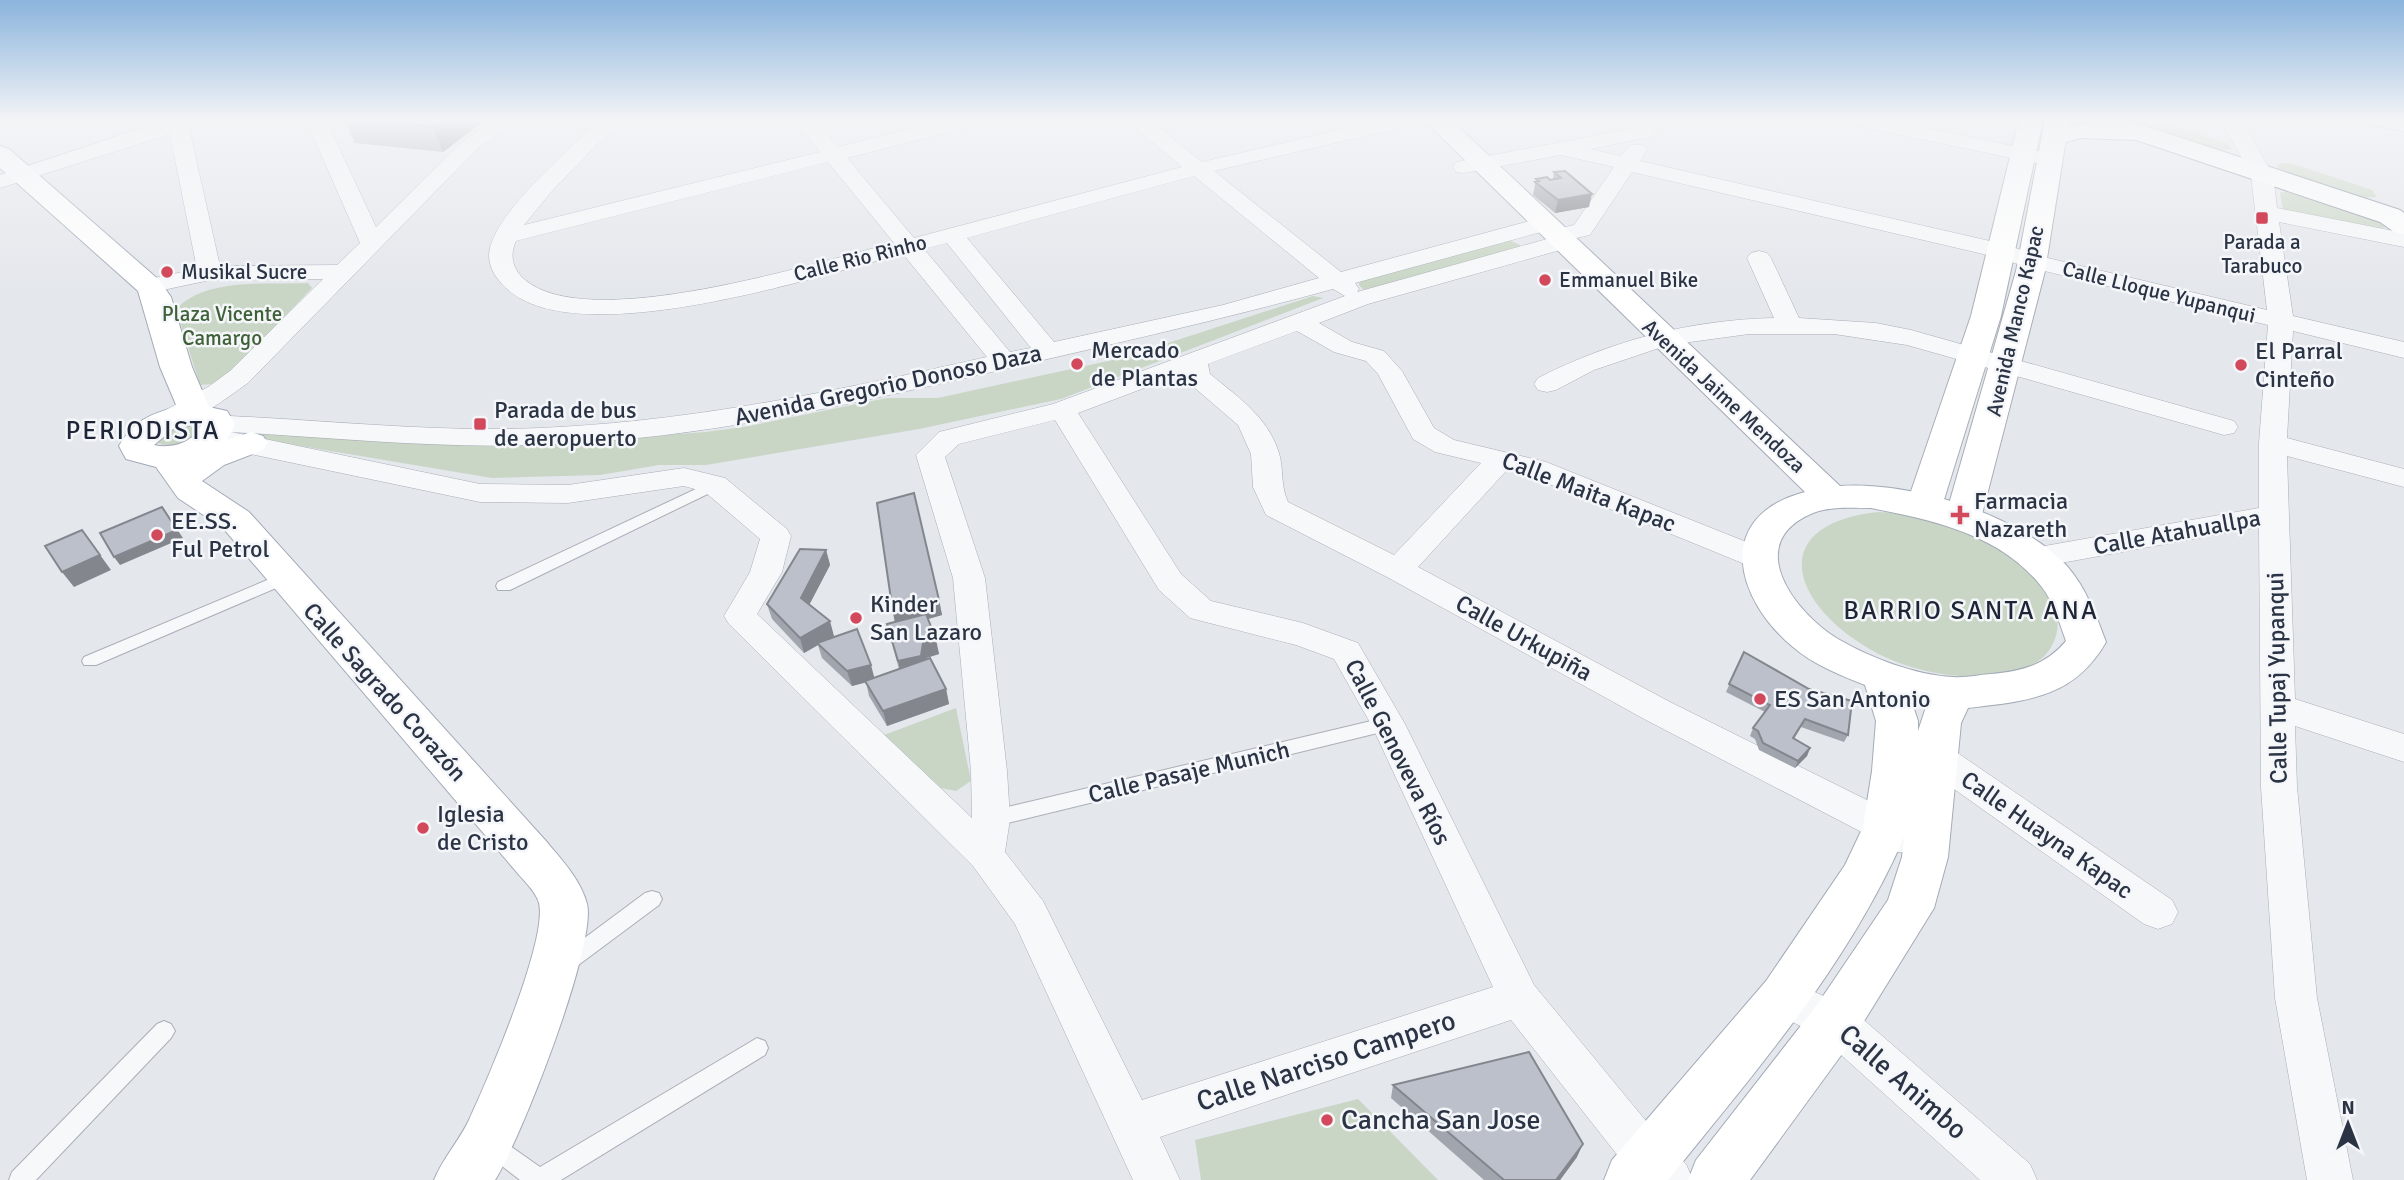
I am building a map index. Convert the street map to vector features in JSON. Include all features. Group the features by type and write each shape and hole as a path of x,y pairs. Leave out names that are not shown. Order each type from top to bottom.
{"main road":[{"name":"Avenida Jaime Mendoza","path":"1483,175 1651,342 1817,501"},
{"name":"Avenida Manco Kapac","path":"1963,518 2007,367 2018,256 2035,175"},
{"path":"2262,175 2400,214"},
{"path":"11,178 98,238 149,286 156,297 176,367 191,434 212,457 251,443"},
{"name":"Avenida Manco Kapac","path":"1924,506 1974,356 2018,256"},
{"name":"Calle Sagrado Corazón","path":"191,434 191,490 236,520 553,884 563,904 563,932 553,972 488,1141 462,1180"},
{"path":"1871,496 1924,506 2000,533 2039,558 2053,572 2079,614 2086,642 2076,660 2057,674 2017,687 1953,693 1883,677 1823,649 1785,618 1770,598 1761,577 1758,558 1764,535 1780,517 1817,501 1871,496"},
{"path":"1650,1173 1784,997 1863,878 1885,827 1894,771 1897,721 1883,677"},
{"path":"1716,1180 1835,1022 1910,908 1925,857 1940,723 1953,693"}],"street":[{"path":"192,175 210,273"},
{"path":"341,175 371,242"},
{"path":"191,434 239,377 340,272 439,175"},
{"path":"505,237 518,215 557,175"},
{"path":"505,237 755,175"},
{"path":"848,175 1004,362"},
{"name":"Calle Rio Rinho","path":"505,237 499,257 505,274 515,284 536,296 557,303 602,307 680,302 952,235 1175,175"},
{"path":"1206,175 1359,299"},
{"path":"989,837 969,578 930,455 949,438 1062,410 1301,323 1359,299 1546,236 1583,230 1621,175"},
{"name":"Calle Lloque Yupanqui","path":"1671,175 2404,350"},
{"name":"Calle Tupaj Yupanqui","path":"2262,175 2281,322 2273,443 2279,786 2296,998 2330,1180"},
{"path":"2269,213 2404,240"},
{"path":"952,235 1048,352"},
{"name":"Avenida Gregorio Donoso Daza","path":"191,434 474,437 556,436 638,430 824,402 1227,311 1335,279 1546,236"},
{"path":"1759,258 1790,325"},
{"path":"149,286 210,273 340,272"},
{"name":"Calle Maita Kapac","path":"1301,323 1343,347 1375,356 1389,370 1423,433 1445,446 1536,468 1758,558"},
{"path":"1547,384 1600,358 1651,342 1727,326 1790,325 1878,331 2224,427"},
{"name":"Calle Urkupiña","path":"1194,360 1198,377 1250,421 1265,454 1267,487 1276,508 1398,570 1658,711 1885,827 1925,857"},
{"name":"Calle Genoveva Ríos","path":"1062,410 1170,582 1201,610 1303,635 1346,651 1388,724 1519,998 1650,1173"},
{"path":"191,434 251,443 480,493 568,494 700,481 776,536 766,572 740,616 989,837 1029,912 1157,1180"},
{"path":"2273,443 2404,478"},
{"path":"1398,570 1502,458"},
{"name":"Calle Atahuallpa","path":"2039,558 2273,515"},
{"path":"2278,707 2404,748"},
{"name":"Calle Huayna Kapac","path":"1936,757 2158,912"},
{"name":"Calle Animbo","path":"1784,997 1835,1022 2014,1180"},
{"name":"Calle Narciso Campero","path":"1132,1125 1519,998"}],"lane":[{"path":"505,586 700,481"},
{"path":"90,661 284,578"},
{"name":"Calle Pasaje Munich","path":"989,837 1388,724"},
{"path":"553,972 652,899"},
{"path":"20,1180 164,1031"},
{"path":"488,1141 540,1180 757,1048"}],"green space":[{"path":"2291,175 2327,175 2372,190 2377,197 2362,198"},
{"path":"2287,191 2385,224 2386,227 2377,229 2283,209 2280,193"},
{"path":"1506,239 1520,245 1520,250 1372,290 1364,290 1359,285 1360,280"},
{"name":"Plaza Vicente Camargo","path":"308,283 312,288 225,378 213,384 200,385 176,309 189,299 221,287"},
{"path":"1313,296 1323,298 1061,399 919,429 706,465 659,465 600,475 492,478 247,437 260,430 550,444 744,427 887,398 938,398 1122,358"},
{"path":"186,425 196,429 185,442 167,445 156,442 163,432"},
{"path":"1878,512 1925,517 1960,526 1987,539 2021,563 2049,595 2056,613 2057,631 2045,656 2022,669 1997,675 1937,673 1887,658 1857,641 1833,622 1815,601 1805,581 1802,562 1807,544 1821,530 1845,519"},
{"path":"956,708 971,781 956,791 941,788 884,735"},
{"name":"Cancha San Jose","path":"1358,1099 1438,1180 1201,1180 1195,1140"}],"building":[{"path":"1558,175 1570,175 1592,194 1558,200 1535,182 1539,181 1536,179 1547,177 1550,180 1561,178"},
{"path":"914,493 939,600 893,613 877,503"},
{"path":"162,507 177,530 114,557 100,533"},
{"path":"82,530 100,555 62,572 45,546"},
{"path":"800,549 826,550 801,598 830,621 800,638 767,604"},
{"path":"926,614 936,639 923,643 921,656 898,661 887,624"},
{"path":"857,629 871,665 847,671 817,643"},
{"path":"1744,652 1809,689 1852,701 1848,735 1805,719 1793,738 1810,748 1798,761 1763,743 1758,731 1753,728 1770,705 1729,684"},
{"path":"930,658 946,689 883,711 865,681"},
{"path":"1529,1052 1583,1144 1556,1180 1504,1180 1393,1085"}],"place":[{"name":"Parada a Tarabuco","path":"2262,218"},
{"name":"Musikal Sucre","path":"167,272"},
{"name":"Emmanuel Bike","path":"1545,280"},
{"name":"Mercado de Plantas","path":"1077,364"},
{"name":"El Parral Cinteño","path":"2241,365"},
{"name":"Parada de bus de aeropuerto","path":"480,424"},
{"name":"Farmacia Nazareth","path":"1960,515"},
{"name":"EE.SS. Ful Petrol","path":"157,535"},
{"name":"Kinder San Lazaro","path":"856,618"},
{"name":"ES San Antonio","path":"1760,699"},
{"name":"Iglesia de Cristo","path":"423,828"},
{"name":"Cancha San Jose","path":"1327,1120"}],"district":[{"name":"PERIODISTA","path":"143,431"},
{"name":"BARRIO SANTA ANA","path":"1971,611"}]}
